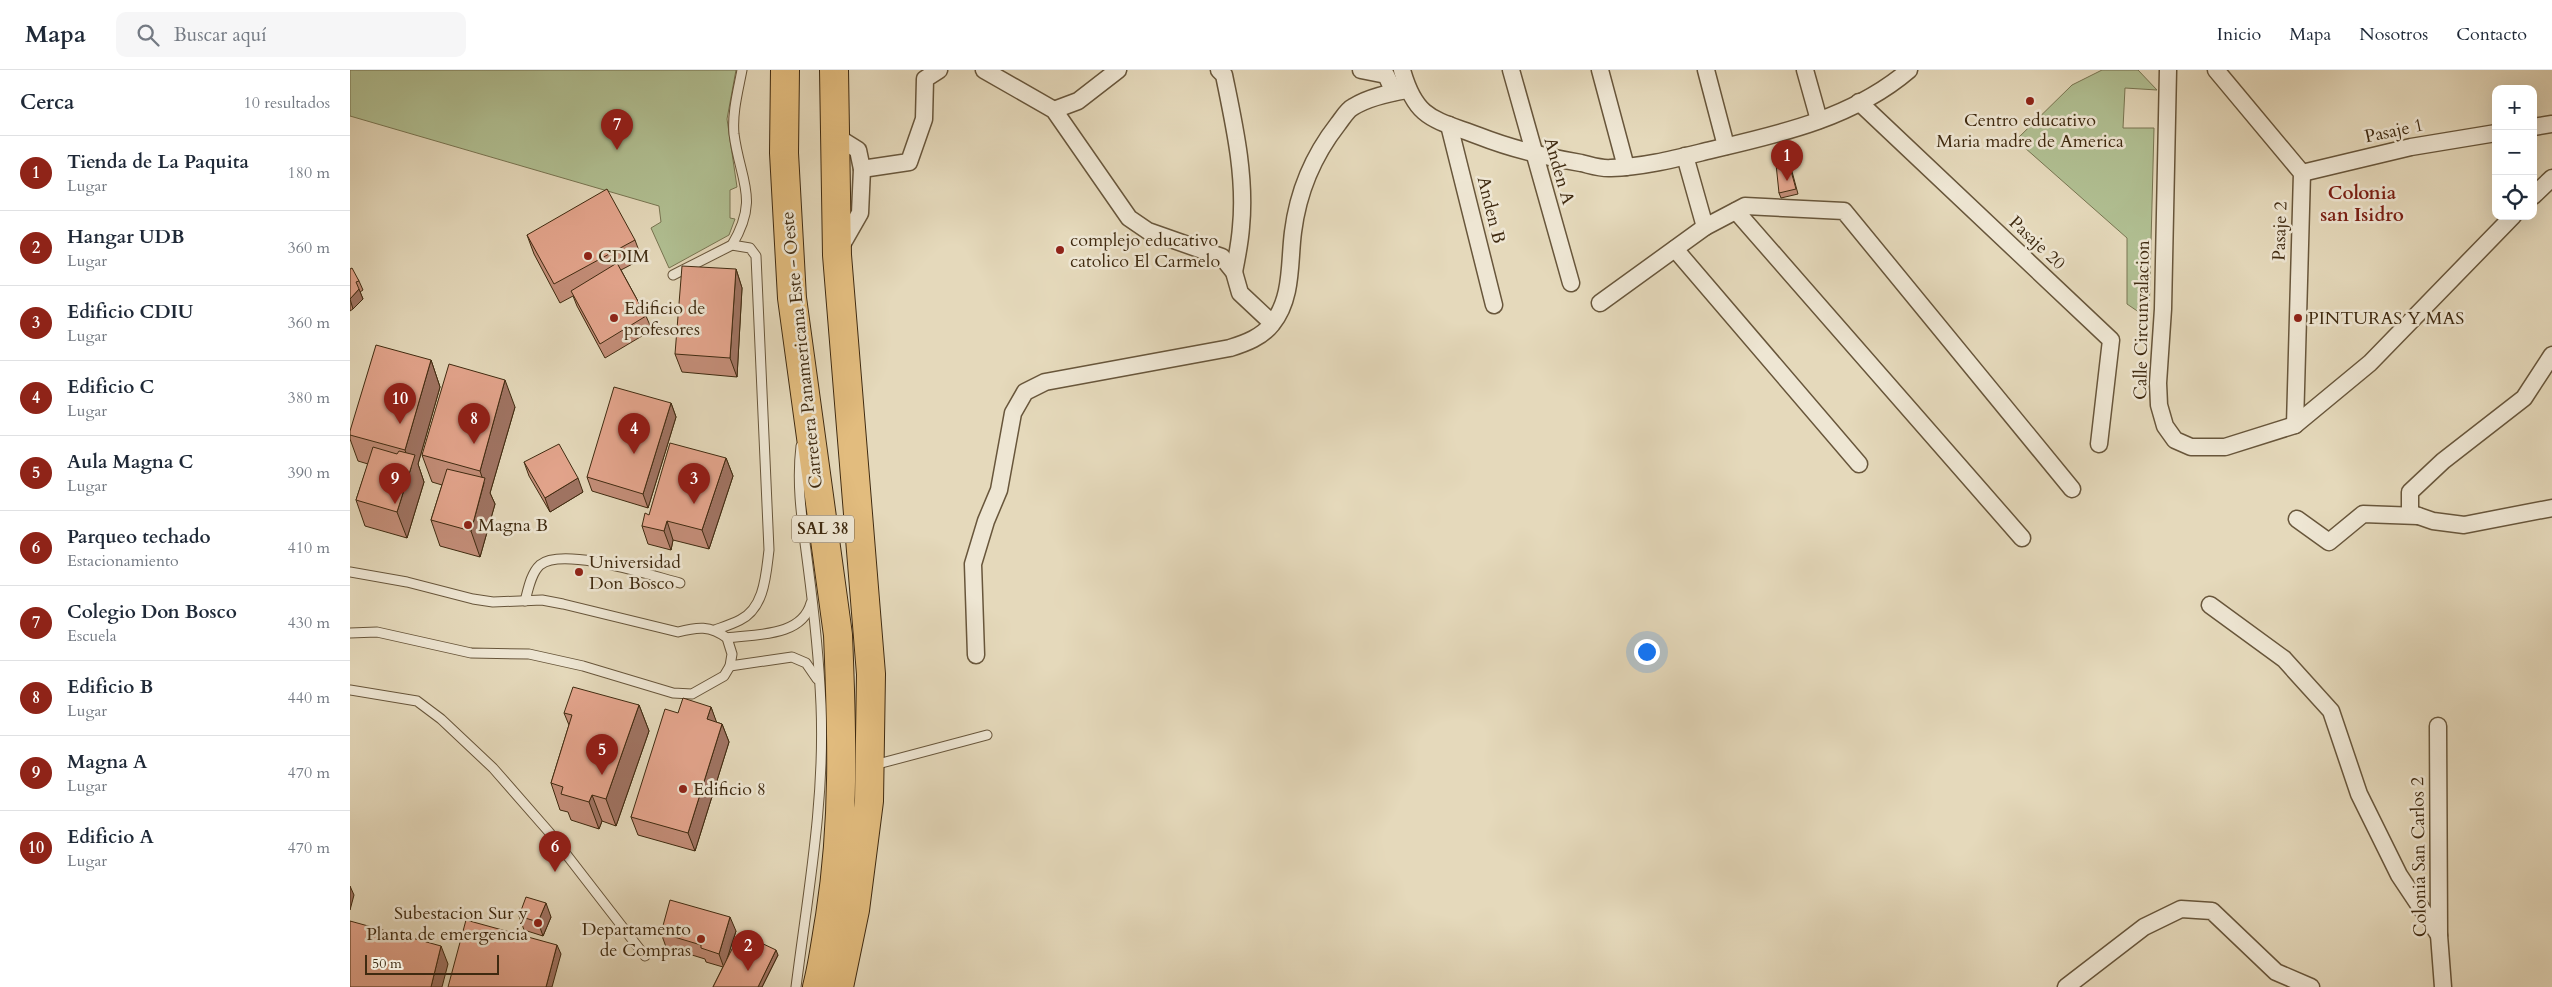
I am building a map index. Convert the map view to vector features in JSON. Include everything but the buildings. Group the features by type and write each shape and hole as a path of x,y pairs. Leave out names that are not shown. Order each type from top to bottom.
{"highway":[{"name":"Carretera Panamericana Este - Oeste","path":"785,70 784,152 792,298 838,635 842,770 840,836 835,884 817,987"},
{"name":"SAL 38","path":"834,70 837,254 871,674 869,801 856,910 839,987"}],"street":[{"path":"862,168 909,162 924,119 925,79 939,70"},
{"path":"984,70 1054,110 1129,218 1148,231 1222,258 1234,272"},
{"path":"1054,110 1078,101 1118,70"},
{"path":"1220,70 1224,75 1238,144 1241,185 1241,225 1234,272 1240,293 1272,324"},
{"path":"1361,70 1386,75 1418,108 1436,121 1500,144 1533,153 1609,168 1657,163 1788,131 1843,112 1906,71"},
{"path":"1400,91 1402,70"},
{"name":"Anden A","path":"1511,70 1571,283"},
{"path":"1600,70 1626,167"},
{"path":"1706,70 1726,146"},
{"path":"1805,70 1819,120"},
{"name":"Calle Circunvalacion","path":"2168,70 2163,309 2158,382 2159,405 2165,426 2175,440 2191,447 2225,447 2295,425 2370,362 2509,220"},
{"path":"2216,70 2302,173"},
{"path":"976,654 973,564 986,521 999,490 1013,413 1025,392 1045,382 1230,348 1254,340 1272,324 1287,295 1293,231 1301,190 1314,159 1327,138 1351,108 1400,91"},
{"name":"Pasaje 20","path":"1859,102 2111,340 2099,444"},
{"path":"2537,126 2552,124"},
{"name":"Anden B","path":"1449,125 1494,305"},
{"path":"834,134 858,150 862,168 860,213 837,254"},
{"name":"Pasaje 1","path":"2302,173 2411,147 2492,134"},
{"path":"1685,156 1705,227"},
{"name":"Pasaje 2","path":"2295,425 2302,173"},
{"path":"2537,192 2552,178"},
{"path":"1600,303 1705,227 1745,206 1844,211 2072,490"},
{"path":"1736,211 2022,538"},
{"path":"1675,249 1859,464"},
{"path":"2552,355 2524,398 2443,461 2410,492 2410,513 2433,521 2464,525 2552,508"},
{"path":"2297,519 2329,542 2363,514 2418,516"},
{"path":"2210,605 2284,659 2331,711 2359,794 2399,875 2440,935"},
{"name":"Colonia San Carlos 2","path":"2438,726 2440,935 2443,987"},
{"path":"2066,987 2144,927 2180,909 2212,911 2276,972 2311,987"}],"lane":[{"path":"732,245 744,219 748,203 734,135 733,117 742,70"},
{"path":"350,572 407,582 473,599 493,602 542,600 678,632 695,628 715,630 742,619 754,606 765,585 769,550 756,256 750,248 732,245 673,275"},
{"path":"796,987 810,896 820,798 822,739 812,598 799,491 802,441 808,424"},
{"path":"525,601 532,577 540,566 560,558 584,559 680,583"},
{"path":"727,638 792,628 803,620 809,611 812,598"},
{"path":"350,633 377,632 471,653 529,654 583,666 673,693 692,694 712,685 724,676 730,666 732,654 727,638 715,630"},
{"path":"730,666 792,657 806,664 819,682"},
{"path":"350,690 417,701 440,719 493,768 550,832 645,956"},
{"path":"870,766 987,735"}],"green space":[{"path":"350,70 736,70 727,119 737,187 730,190 730,218 735,219 729,235 669,268 651,228 661,222 659,206 350,116"},
{"path":"2102,70 2138,70 2157,90 2125,88 2123,128 2154,128 2149,319 2127,304 2127,238 2016,140 2072,85"}],"place":[{"name":"Centro educativo Maria madre de America","path":"2030,101"},
{"name":"Colegio Don Bosco","path":"617,150"},
{"name":"Tienda de La Paquita","path":"1787,181"},
{"name":"complejo educativo catolico El Carmelo","path":"1060,250"},
{"name":"CDIM","path":"588,256"},
{"name":"Edificio de profesores","path":"614,318"},
{"name":"PINTURAS Y MAS","path":"2298,318"},
{"name":"Edificio A","path":"400,424"},
{"name":"Edificio B","path":"474,444"},
{"name":"Edificio C","path":"634,454"},
{"name":"Magna A","path":"395,504"},
{"name":"Edificio CDIU","path":"694,504"},
{"name":"Magna B","path":"468,525"},
{"name":"Universidad Don Bosco","path":"579,572"},
{"name":"Aula Magna C","path":"602,775"},
{"name":"Edificio 8","path":"683,789"},
{"name":"Parqueo techado","path":"555,872"},
{"name":"Subestacion Sur y Planta de emergencia","path":"538,923"},
{"name":"Departamento de Compras","path":"701,939"},
{"name":"Hangar UDB","path":"748,971"}],"district":[{"name":"Colonia san Isidro","path":"2362,204"}]}
